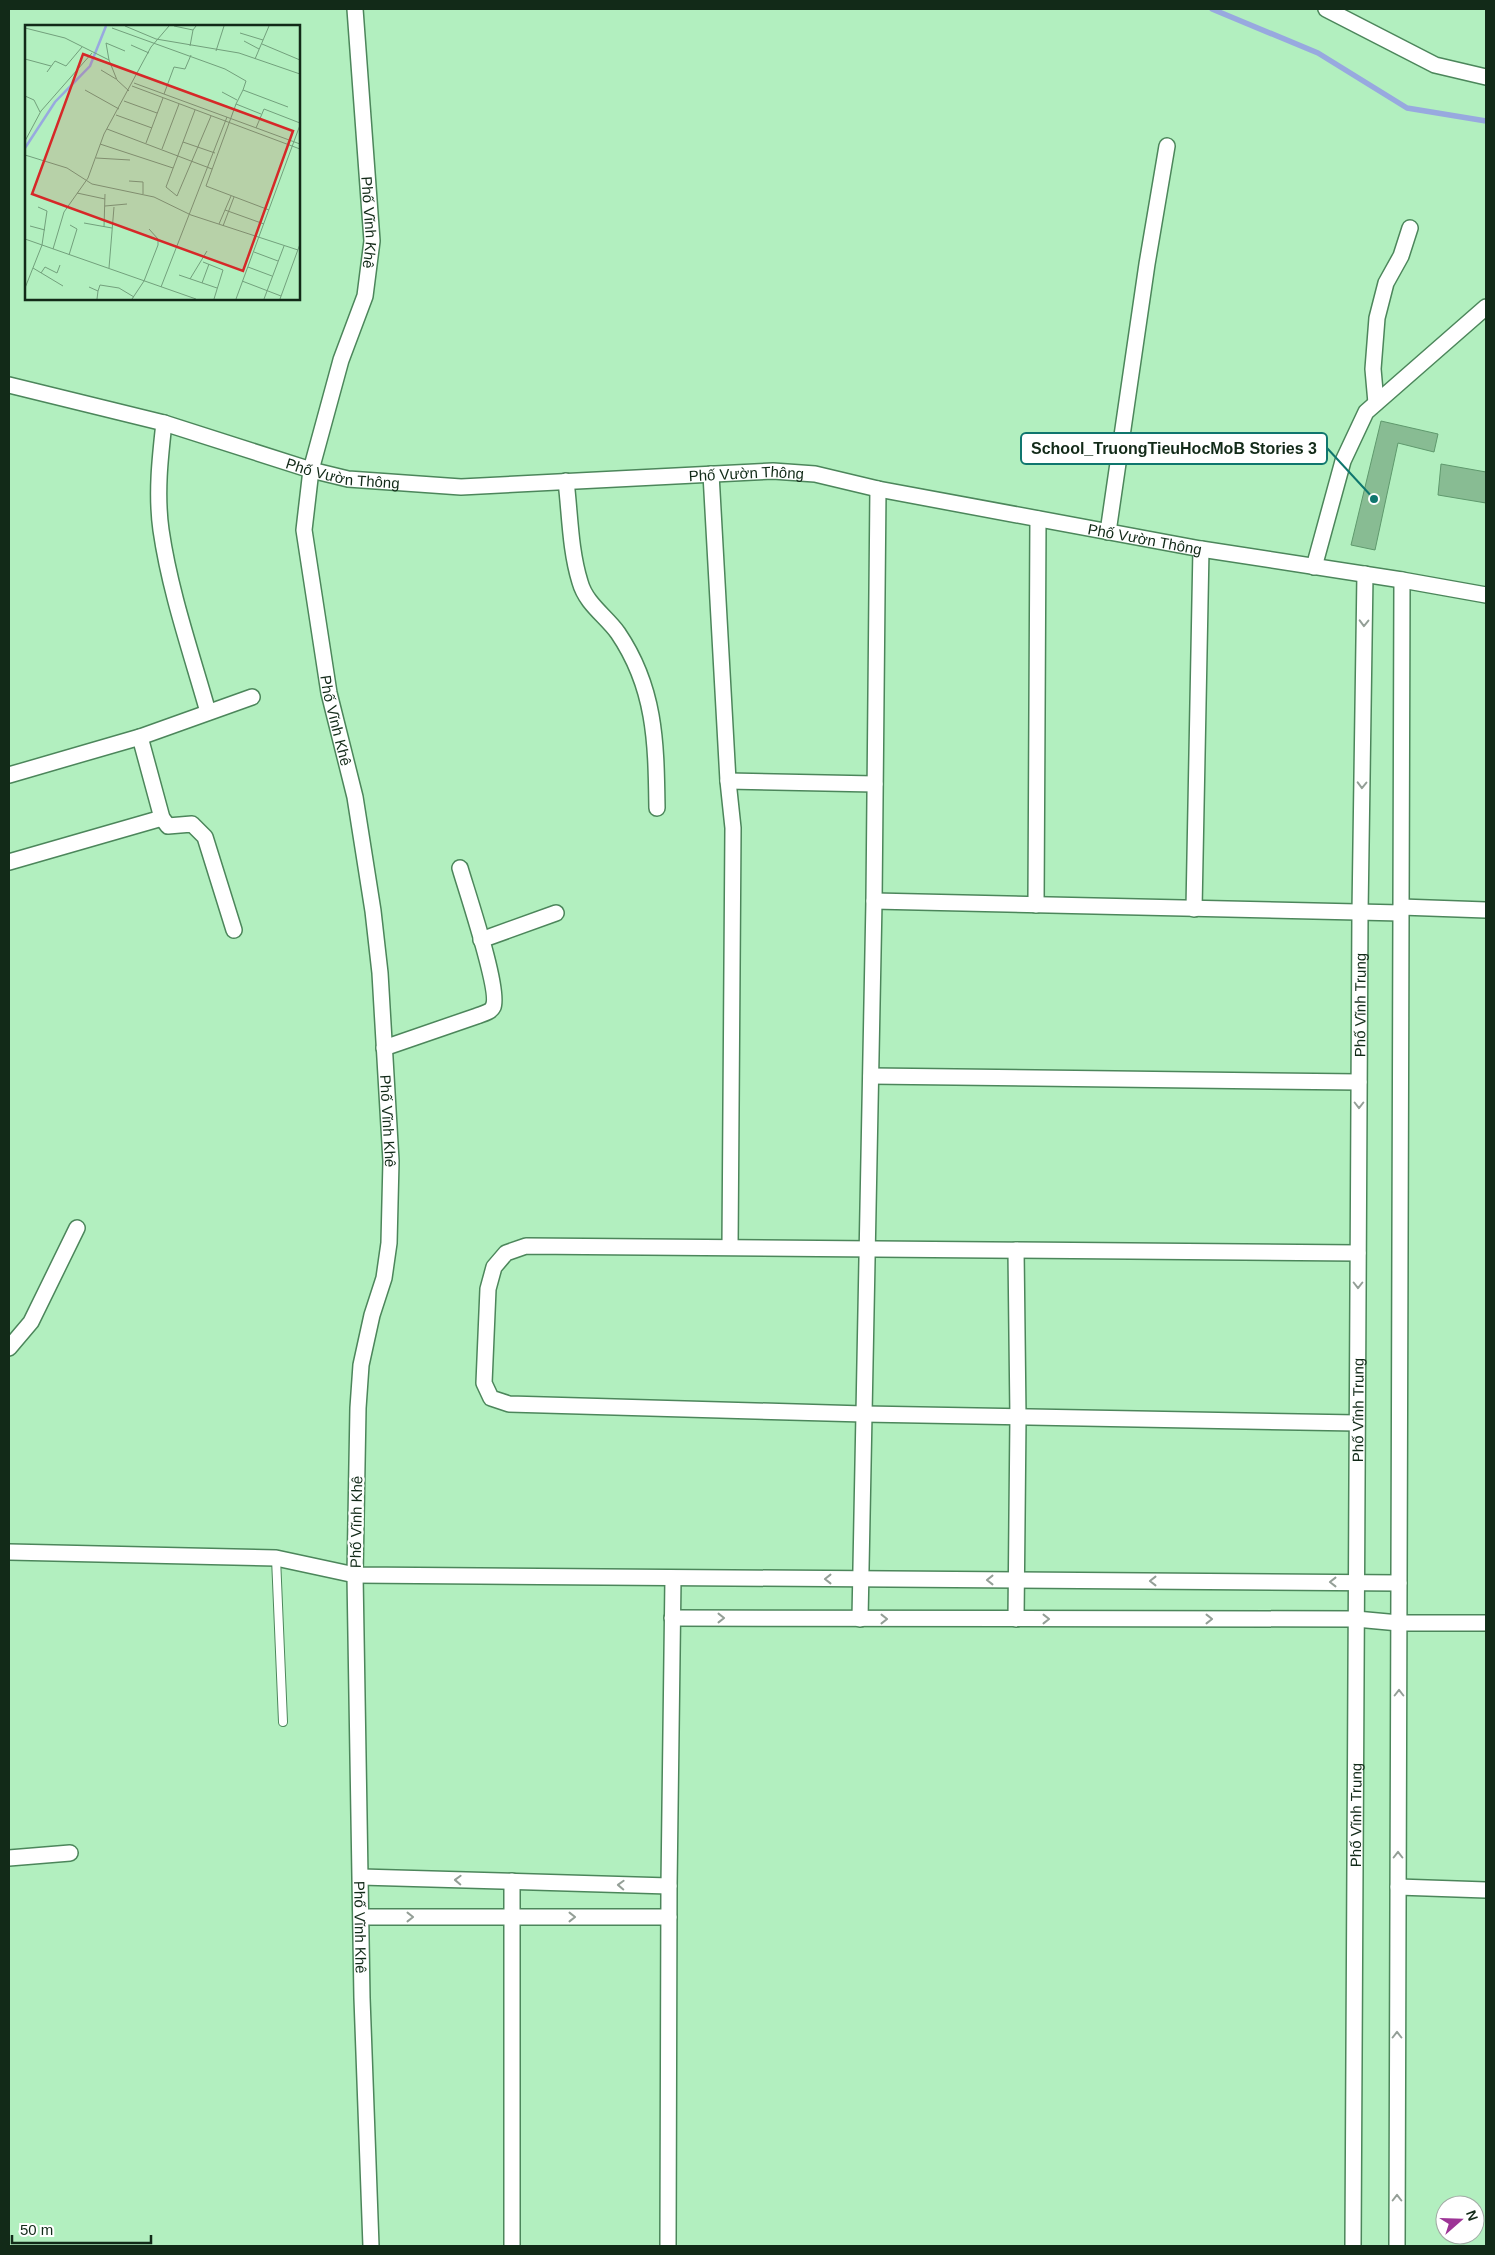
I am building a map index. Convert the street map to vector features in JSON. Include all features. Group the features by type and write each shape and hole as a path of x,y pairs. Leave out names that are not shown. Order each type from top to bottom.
{"street":[{"name":"Phố Vĩnh Khê","path":"355,9 372,241 365,296 341,360 311,470 304,530 329,693 355,797 373,911 380,973 391,1161 389,1243 384,1278 372,1315 361,1365 358,1408 355,1575 362,1998 371,2246"},
{"path":"1326,9 1436,65 1486,77"},
{"path":"1108,532 1147,264 1167,146"},
{"path":"1376,403 1373,369 1377,318 1386,283 1401,256 1410,228"},
{"path":"1314,567 1343,461 1366,412 1486,307"},
{"name":"Phố Vườn Thông","path":"9,386 164,423 311,470 348,479 461,487 773,471 815,474 878,489 1201,549 1486,595"},
{"path":"164,423 159,477 161,530 176,597 208,712"},
{"path":"711,474 728,781 733,828 730,1247"},
{"path":"566,481 580,583 596,610 617,633 642,679 651,710 656,746 657,808"},
{"path":"860,1619 874,901 878,489"},
{"path":"1036,905 1038,519"},
{"path":"1194,909 1201,549"},
{"name":"Phố Vĩnh Trung","path":"1353,2246 1360,912 1365,574"},
{"path":"1396,2246 1402,580"},
{"path":"9,775 140,737 252,697"},
{"path":"140,737 162,818 168,826 192,824 205,838 234,930"},
{"path":"728,781 875,784"},
{"path":"9,862 162,818"},
{"path":"384,1048 488,1012 494,1007 495,998 481,940 460,868"},
{"path":"874,901 1360,912 1486,910"},
{"path":"481,940 556,913"},
{"path":"871,1076 1359,1082"},
{"path":"9,1348 31,1322 77,1228"},
{"path":"1357,1423 864,1414 509,1404 491,1398 484,1383 488,1289 494,1267 506,1253 526,1246 1358,1253"},
{"path":"1016,1250 1018,1417 1016,1619"},
{"path":"9,1552 276,1558 355,1575 1356,1582 1399,1584"},
{"path":"668,2246 669,1886 673,1578"},
{"path":"672,1618 1356,1620 1399,1623 1486,1623"},
{"path":"9,1858 70,1853"},
{"path":"360,1877 669,1886"},
{"path":"512,1882 512,2246"},
{"path":"1398,1887 1486,1890"},
{"path":"361,1917 669,1917"}],"lane":[{"path":"276,1558 283,1722"}],"building":[{"path":"1381,421 1438,434 1434,452 1398,443 1375,550 1351,545"},
{"path":"1441,464 1486,472 1486,503 1438,495"}],"waterway":[{"path":"1212,9 1318,53 1407,108 1486,121"}],"place":[{"name":"School_TruongTieuHocMoB Stories 3","path":"1374,499"}]}
